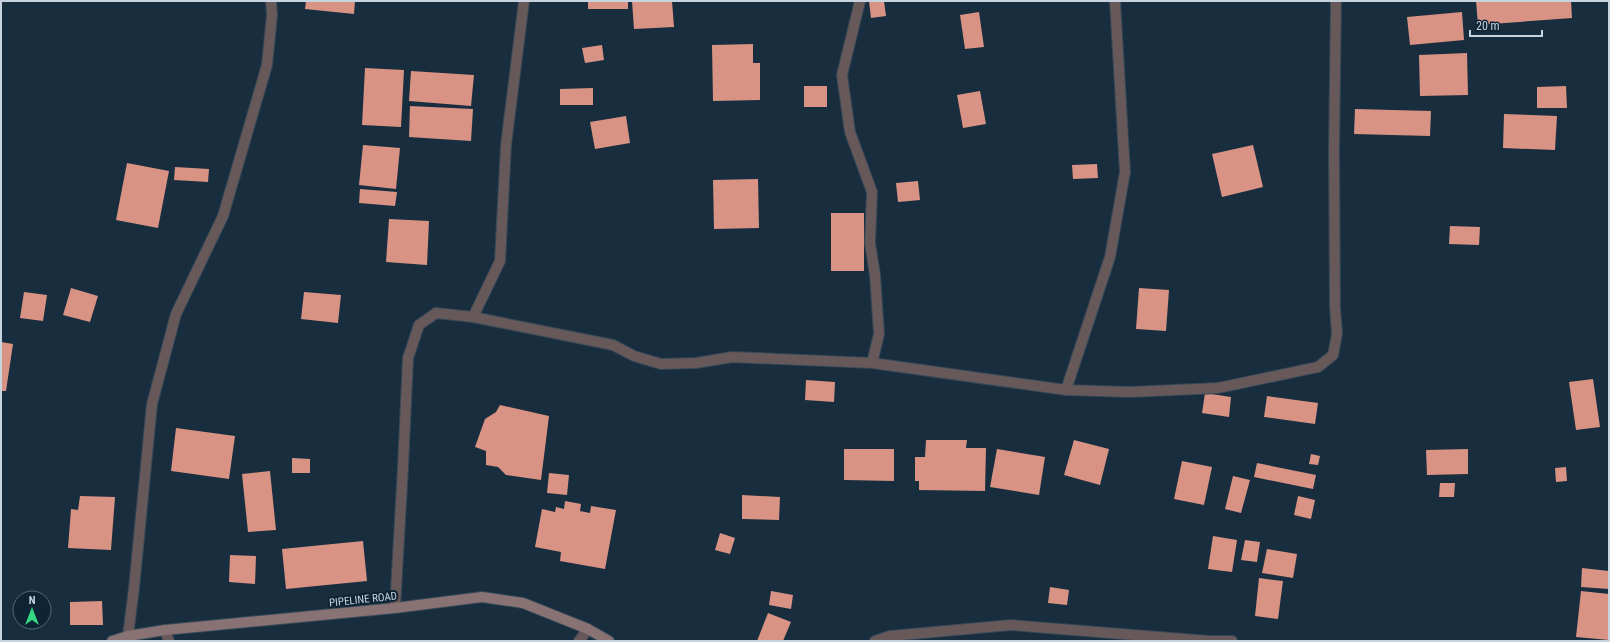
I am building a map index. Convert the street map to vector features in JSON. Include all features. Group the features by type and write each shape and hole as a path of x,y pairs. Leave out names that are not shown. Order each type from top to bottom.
{"street":[{"path":"128,636 152,404 176,314 223,216 267,65 272,15 271,1"},
{"path":"473,317 500,261 506,145 524,1"},
{"path":"860,1 842,74 850,132 872,192 870,243 875,275 879,334 872,362"},
{"path":"1066,390 1110,257 1125,172 1115,1"},
{"path":"395,608 408,358 419,325 436,314 473,317 613,345 634,356 661,364 696,362 732,357 872,362 1066,390 1130,392 1218,388 1318,367 1333,355 1337,334 1335,308 1334,150 1336,1"},
{"name":"PIPELINE ROAD","path":"112,641 128,636 165,630 395,608 482,597 522,603 588,629 609,641"},
{"path":"875,641 890,636 1011,625 1209,641 1232,641"},
{"path":"579,641 588,629"},
{"path":"165,630 168,641"}],"building":[{"path":"306,1 355,1 354,14 305,9"},
{"path":"588,1 628,1 628,9 588,9"},
{"path":"632,1 672,1 674,27 634,29"},
{"path":"869,1 884,1 886,16 871,18"},
{"path":"1476,1 1571,1 1572,18 1478,25"},
{"path":"979,12 984,47 965,49 960,15"},
{"path":"1462,12 1464,40 1410,45 1407,17"},
{"path":"753,44 753,63 760,63 760,100 713,101 712,45"},
{"path":"602,45 604,60 585,63 582,48"},
{"path":"1467,53 1468,95 1420,96 1419,55"},
{"path":"365,68 404,70 401,127 362,125"},
{"path":"411,71 474,75 471,106 409,101"},
{"path":"804,86 827,86 827,107 804,107"},
{"path":"1566,86 1567,108 1537,108 1537,87"},
{"path":"593,88 593,105 560,105 560,89"},
{"path":"980,91 986,124 963,128 957,95"},
{"path":"410,106 473,109 471,141 409,137"},
{"path":"1355,109 1431,111 1430,136 1354,134"},
{"path":"1504,114 1557,116 1555,150 1503,148"},
{"path":"626,116 630,143 595,149 590,122"},
{"path":"363,145 400,148 396,189 359,185"},
{"path":"1253,145 1263,187 1222,197 1212,154"},
{"path":"127,163 169,171 158,228 116,220"},
{"path":"1097,164 1098,178 1073,179 1072,165"},
{"path":"175,167 209,169 208,182 174,180"},
{"path":"758,179 759,228 714,229 713,180"},
{"path":"918,181 920,200 898,202 896,183"},
{"path":"360,189 397,192 395,206 359,203"},
{"path":"831,213 864,213 864,271 831,271"},
{"path":"389,219 429,221 427,265 386,262"},
{"path":"1450,226 1480,227 1479,245 1449,244"},
{"path":"71,288 98,296 90,322 63,315"},
{"path":"1139,288 1169,290 1166,331 1136,329"},
{"path":"24,292 47,295 43,321 20,318"},
{"path":"304,292 341,295 338,323 301,319"},
{"path":"1,342 13,344 6,391 1,391"},
{"path":"1593,379 1600,427 1576,430 1569,382"},
{"path":"806,380 835,382 834,402 805,400"},
{"path":"1205,393 1231,397 1229,417 1202,413"},
{"path":"1267,396 1318,403 1315,424 1264,417"},
{"path":"500,405 549,416 541,480 506,475 498,467 486,465 486,451 475,447 485,419 496,412"},
{"path":"176,428 235,436 229,479 171,471"},
{"path":"926,440 967,440 966,448 986,448 985,491 919,490 919,481 915,481 915,457 925,457"},
{"path":"1074,440 1109,449 1100,485 1064,475"},
{"path":"844,449 894,449 894,481 844,480"},
{"path":"997,449 1045,457 1039,495 990,487"},
{"path":"1468,449 1468,474 1427,475 1426,450"},
{"path":"1311,454 1320,456 1318,465 1309,464"},
{"path":"292,458 310,459 310,473 292,473"},
{"path":"1182,461 1212,467 1204,505 1174,499"},
{"path":"1257,463 1316,475 1313,489 1254,477"},
{"path":"1566,467 1567,481 1556,482 1555,468"},
{"path":"270,471 276,530 248,532 242,474"},
{"path":"549,473 569,475 567,495 547,493"},
{"path":"1233,476 1250,480 1241,513 1225,509"},
{"path":"1440,483 1455,483 1454,497 1439,497"},
{"path":"742,495 780,497 779,520 742,519"},
{"path":"80,496 115,497 111,550 68,548 71,509 78,510"},
{"path":"1298,496 1315,500 1311,519 1294,515"},
{"path":"565,501 581,504 580,511 590,513 591,506 616,510 605,569 560,561 561,552 535,547 542,509 555,512 556,507 564,509"},
{"path":"720,533 735,538 730,554 715,550"},
{"path":"1213,536 1237,540 1232,572 1208,569"},
{"path":"1245,540 1260,542 1257,562 1241,560"},
{"path":"363,541 367,581 286,589 282,549"},
{"path":"1267,549 1297,554 1293,578 1262,573"},
{"path":"230,555 256,556 255,584 229,582"},
{"path":"1582,568 1609,571 1609,589 1581,587"},
{"path":"1259,578 1283,581 1278,619 1255,616"},
{"path":"1050,587 1069,590 1067,605 1048,603"},
{"path":"771,591 793,595 791,609 769,605"},
{"path":"1581,591 1609,594 1609,640 1576,637"},
{"path":"102,601 103,625 70,625 70,602"},
{"path":"768,613 791,622 783,641 757,641"}]}
